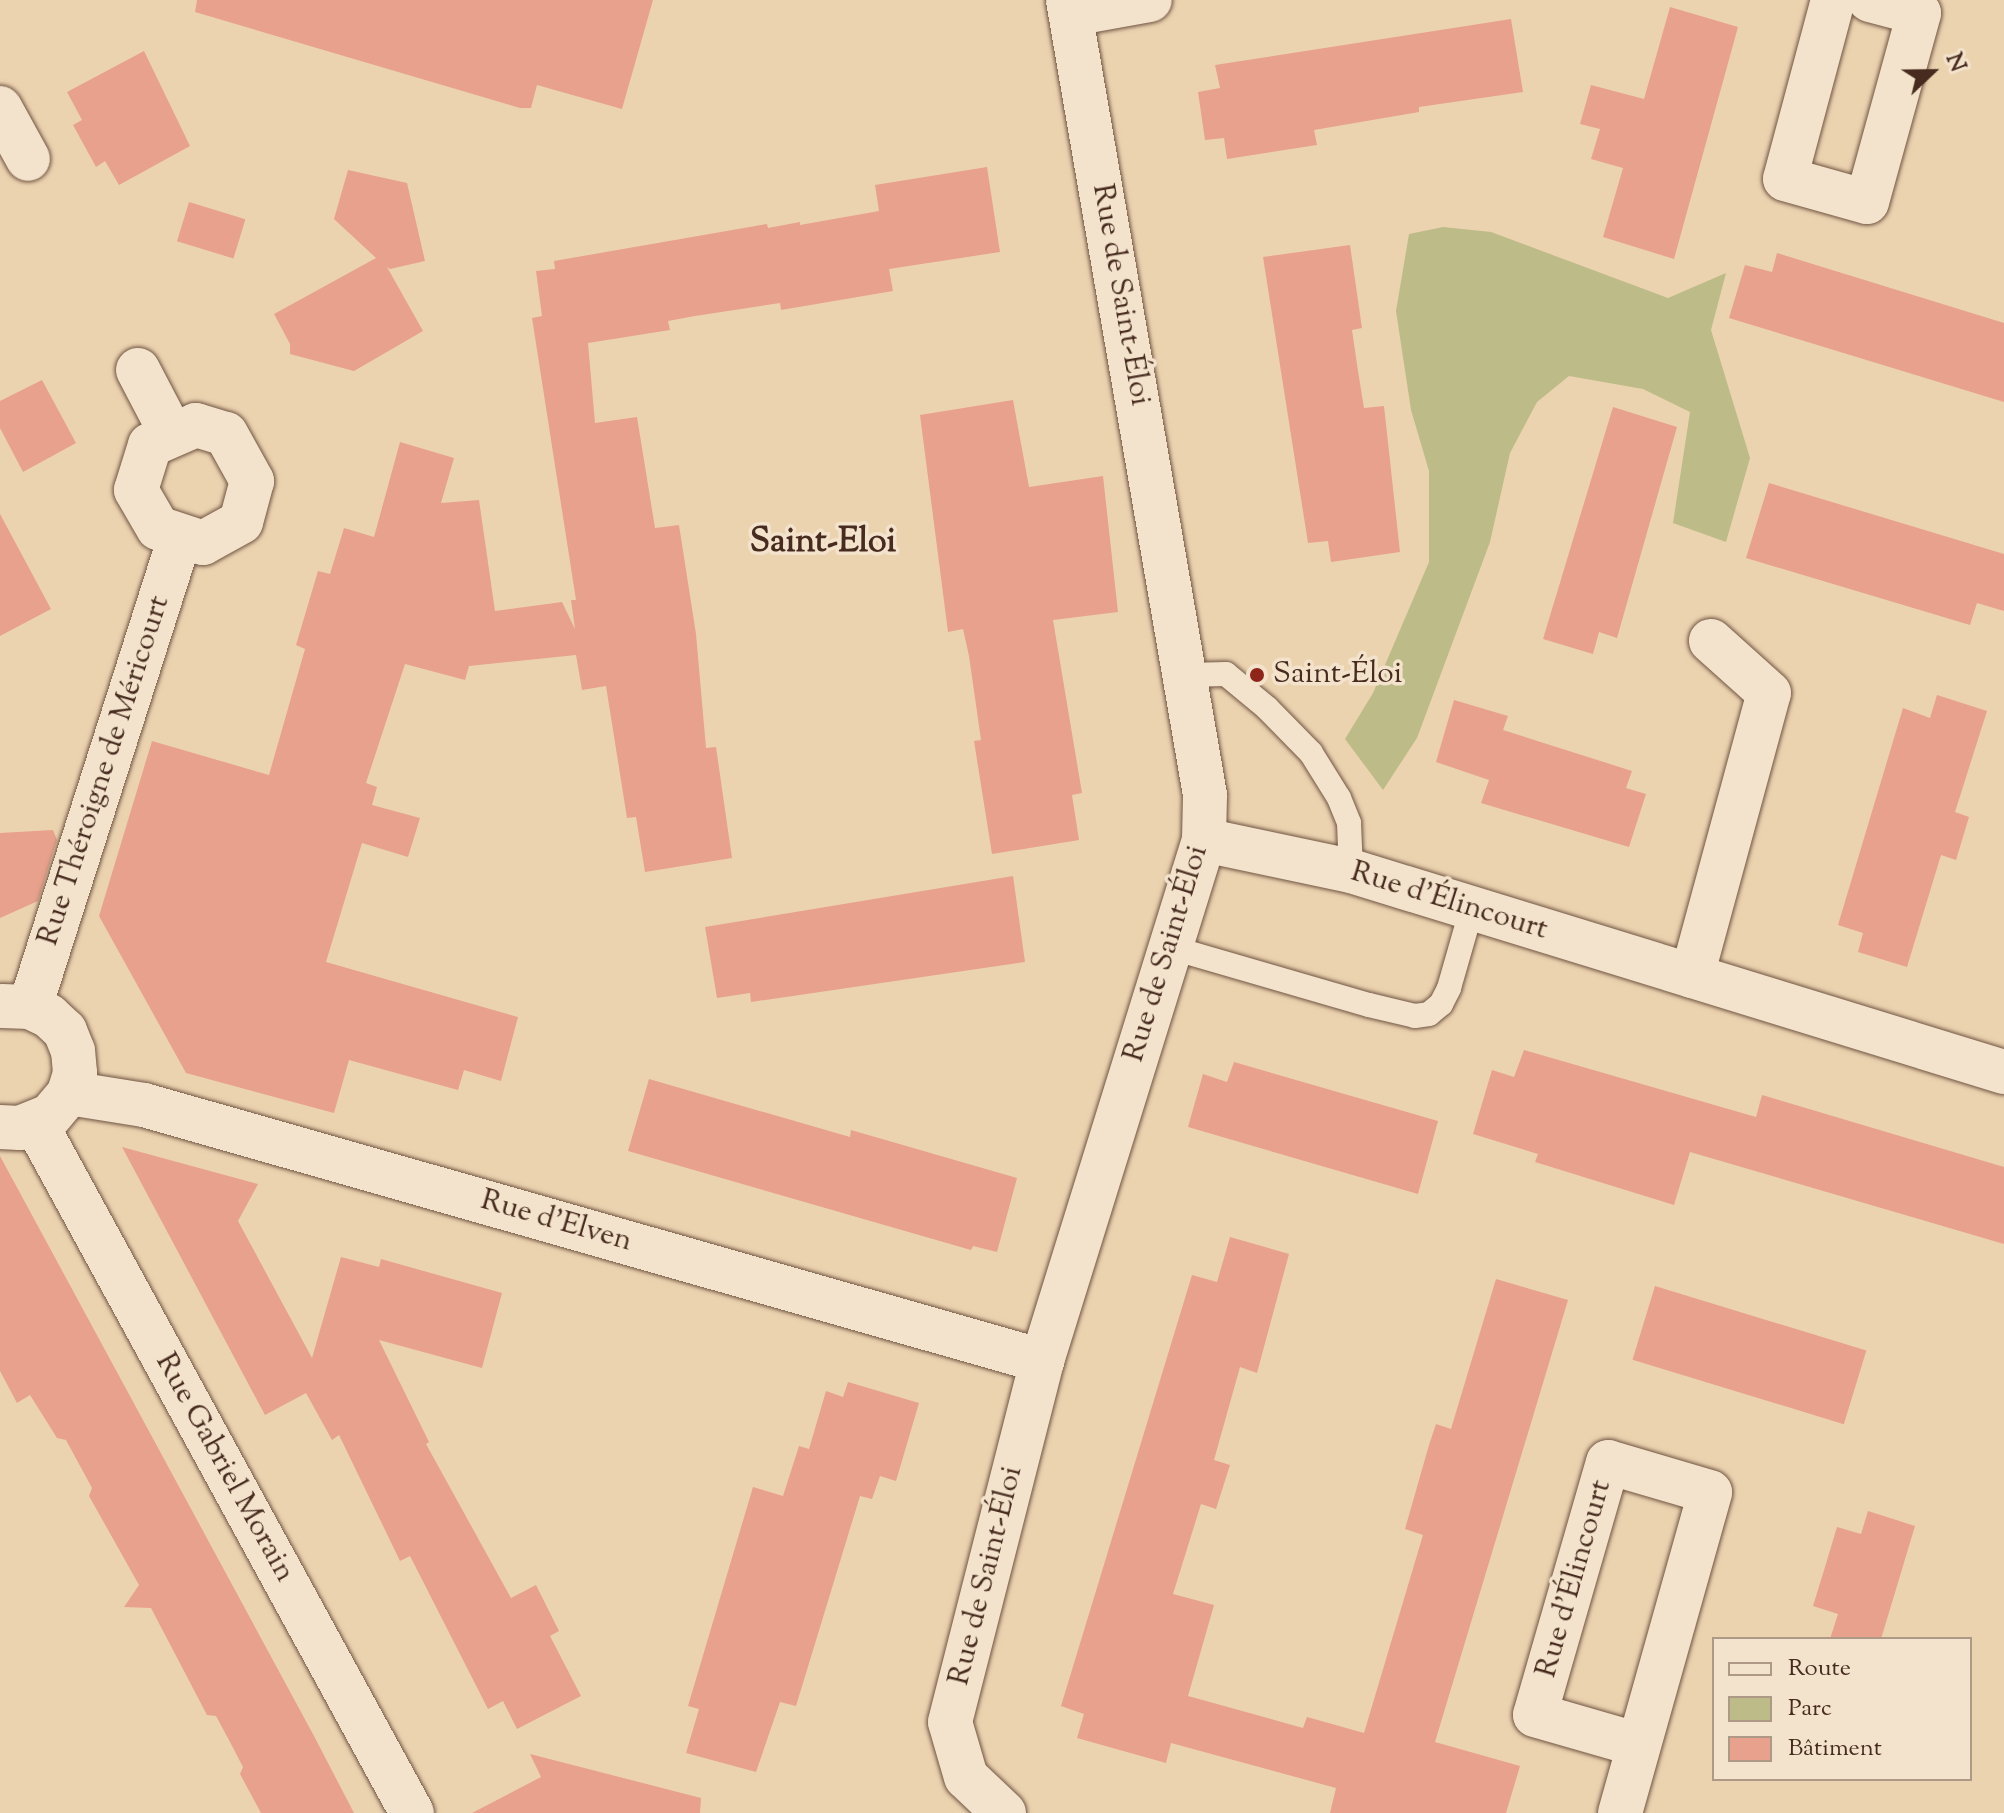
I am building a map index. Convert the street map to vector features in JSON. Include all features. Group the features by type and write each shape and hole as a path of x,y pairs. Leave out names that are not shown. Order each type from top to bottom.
{"street":[{"name":"Rue de Saint-Éloi","path":"1004,1813 966,1777 950,1722 1042,1361 1204,840 1205,795 1070,7 1150,0"},
{"path":"1833,0 1785,179 1867,202 1919,13 1870,0"},
{"path":"0,108 28,159"},
{"path":"138,370 172,435"},
{"path":"196,425 226,434 252,481 241,522 203,543 158,528 136,490 150,445 172,435 196,425"},
{"name":"Rue Théroigne de Méricourt","path":"15,1007 180,536"},
{"path":"1692,976 1769,693 1711,641"},
{"name":"Rue d'Élincourt","path":"1204,840 1351,871 2004,1072"},
{"path":"15,1007 49,1016 65,1031 73,1051 75,1073 69,1093"},
{"name":"Rue d'Elven","path":"69,1093 144,1105 1042,1361"},
{"name":"Rue Gabriel Morain","path":"69,1093 61,1106 18,1125 412,1813"},
{"name":"Rue d'Élincourt","path":"1620,1813 1710,1492 1608,1462 1535,1715 1639,1745"}],"lane":[{"path":"1185,675 1226,674 1267,708 1311,753 1339,798 1349,823 1351,871"},
{"path":"1169,947 1415,1016 1429,1014 1441,1004 1449,988 1472,908"}],"green space":[{"path":"1443,227 1491,232 1668,298 1726,273 1711,330 1750,458 1726,542 1673,523 1690,412 1643,389 1569,376 1537,402 1510,453 1490,542 1417,738 1383,790 1345,739 1373,693 1429,562 1429,471 1411,410 1396,311 1409,234"}],"building":[{"path":"197,0 653,0 622,109 537,85 531,108 520,108 195,12"},
{"path":"1670,7 1738,27 1674,259 1603,237 1623,168 1591,159 1600,129 1580,124 1591,85 1644,99"},
{"path":"1511,19 1523,92 1419,107 1419,112 1314,130 1317,145 1227,159 1224,138 1205,140 1198,92 1220,88 1215,65"},
{"path":"144,51 190,146 119,185 105,161 96,167 73,125 82,120 67,92"},
{"path":"987,167 1000,252 889,269 893,291 781,310 780,303 695,316 668,321 670,330 588,343 595,423 637,417 655,528 679,525 696,634 706,748 716,747 732,858 645,872 636,817 627,818 606,686 582,690 576,655 469,666 465,680 405,664 366,783 377,787 372,805 420,818 408,857 362,843 326,962 518,1017 501,1081 464,1070 458,1090 349,1060 334,1113 186,1073 99,916 152,741 269,775 305,649 296,645 318,571 330,574 344,528 374,537 400,442 454,458 441,503 479,500 495,611 562,602 575,629 571,600 576,600 532,318 542,316 536,271 555,269 554,261 767,224 768,228 800,222 800,225 879,211 875,185"},
{"path":"348,170 407,183 425,261 390,269 387,267 423,331 354,371 290,354 290,344 274,314 376,258 334,219"},
{"path":"189,202 245,219 233,258 177,241"},
{"path":"1350,245 1362,328 1352,330 1364,408 1384,406 1400,552 1331,562 1328,541 1308,543 1263,257"},
{"path":"1777,253 2004,323 2004,402 1729,318 1745,265 1772,272"},
{"path":"42,380 76,443 23,472 0,428 0,401"},
{"path":"1013,400 1029,487 1103,476 1118,612 1053,620 1082,793 1072,795 1079,840 992,854 974,741 981,740 969,656 963,629 948,632 920,415"},
{"path":"1613,407 1677,427 1617,638 1599,632 1593,654 1543,639"},
{"path":"1769,483 2004,554 2004,611 1977,603 1970,625 1746,558"},
{"path":"0,514 51,609 0,636"},
{"path":"1937,695 1987,711 1955,812 1969,817 1956,860 1941,855 1907,967 1858,952 1863,933 1838,925 1903,708 1930,718"},
{"path":"1454,700 1508,716 1503,730 1632,771 1626,788 1646,794 1629,847 1481,803 1489,780 1436,762"},
{"path":"53,830 57,840 38,901 0,918 0,833"},
{"path":"1013,876 1025,962 751,1002 750,993 717,998 705,927"},
{"path":"1524,1050 1756,1117 1762,1095 2004,1167 2004,1244 1690,1152 1674,1205 1535,1162 1538,1154 1473,1134 1492,1070 1514,1077"},
{"path":"1234,1062 1438,1121 1418,1194 1188,1127 1203,1074 1227,1082"},
{"path":"649,1079 850,1137 851,1130 1017,1178 997,1252 973,1246 971,1250 628,1151"},
{"path":"122,1147 258,1184 238,1221 312,1358 341,1257 379,1267 381,1259 502,1293 482,1368 379,1340 429,1442 426,1444 511,1598 536,1585 559,1631 550,1636 581,1696 517,1729 503,1701 488,1709 410,1556 400,1561 339,1435 332,1440 306,1393 265,1415"},
{"path":"0,1156 354,1813 261,1813 240,1774 243,1767 230,1742 216,1716 207,1715 151,1608 124,1607 139,1585 89,1496 92,1488 66,1440 57,1438 30,1395 17,1403 0,1371"},
{"path":"1230,1237 1289,1254 1257,1373 1240,1367 1214,1460 1230,1465 1216,1509 1201,1504 1173,1594 1214,1605 1188,1696 1303,1728 1307,1717 1364,1733 1423,1535 1405,1529 1429,1445 1436,1424 1451,1429 1496,1279 1568,1300 1435,1742 1520,1766 1506,1813 1330,1813 1336,1788 1171,1743 1166,1763 1077,1738 1084,1714 1061,1706 1192,1275 1217,1282"},
{"path":"1655,1286 1866,1351 1844,1424 1632,1360"},
{"path":"848,1382 919,1403 896,1481 880,1476 872,1499 860,1496 796,1706 780,1702 756,1772 686,1753 699,1709 688,1706 753,1487 783,1496 799,1446 809,1449 826,1391 843,1397"},
{"path":"1868,1511 1915,1526 1882,1637 1831,1637 1838,1614 1813,1606 1837,1527 1861,1534"},
{"path":"530,1754 701,1798 700,1813 472,1813 541,1777"}],"place":[{"name":"Saint-Éloi","path":"1257,675"}],"district":[{"name":"Saint-Eloi","path":"823,543"}]}
